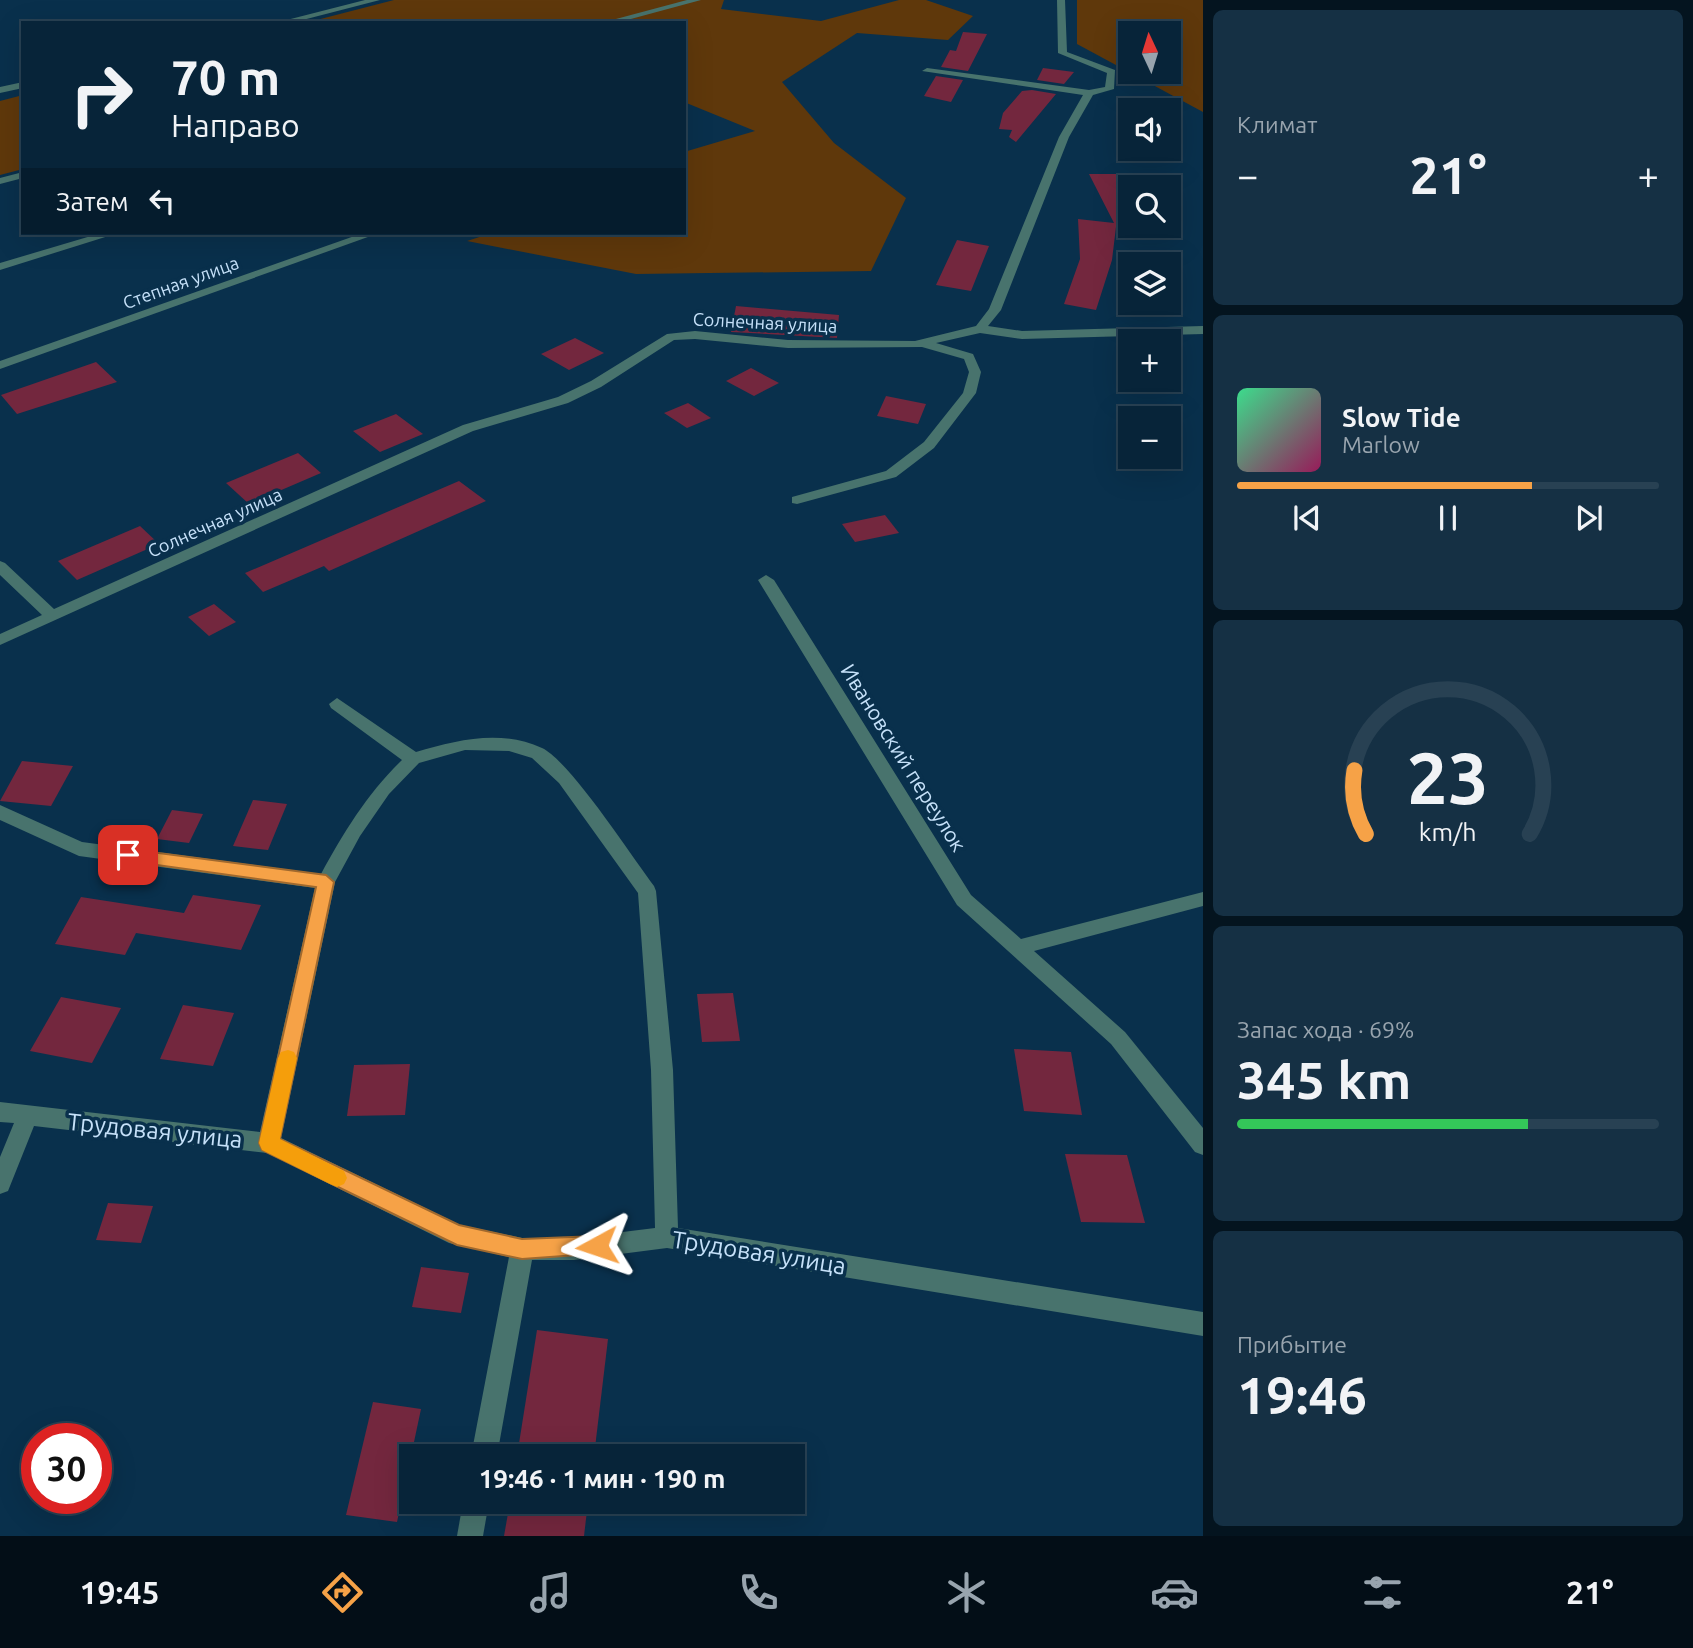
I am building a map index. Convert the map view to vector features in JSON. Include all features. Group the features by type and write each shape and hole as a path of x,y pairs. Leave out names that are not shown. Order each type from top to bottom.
{"street":[{"path":"287,21 358,2 376,0"},
{"path":"613,21 697,0"},
{"path":"927,71 1089,93 1109,89 1112,72 1063,53 1060,0"},
{"path":"0,90 21,85"},
{"path":"980,329 995,310 1064,137 1089,93"},
{"path":"0,181 21,176"},
{"path":"0,267 105,235"},
{"name":"Степная улица","path":"0,365 367,235"},
{"path":"980,329 1022,335 1203,330"},
{"name":"Солнечная улица","path":"0,640 468,428 564,400 596,384 671,337 695,335 788,344 915,345 980,329"},
{"path":"797,500 891,474 929,445 969,393 975,372 969,357 948,349 915,345"},
{"path":"0,566 51,615"},
{"name":"Ивановский переулок","path":"766,580 964,900 1118,1038 1203,1145"},
{"path":"337,704 413,759"},
{"path":"269,1143 326,882 353,832 383,789 413,759 465,744 509,745 538,753 565,778 647,891 662,1070 667,1237"},
{"path":"0,811 79,849 326,882"},
{"path":"1016,948 1203,898"},
{"name":"Трудовая улица","path":"0,1112 269,1143 457,1235 522,1249 574,1249 667,1237 1203,1324"},
{"path":"0,1184 27,1117"},
{"path":"486,1444 522,1249"},
{"path":"470,1536 474,1514"}],"shaded area":[{"path":"394,0 724,0 721,9 821,21 899,0 926,0 973,16 948,40 857,33 782,82 834,143 906,198 871,271 636,274 467,241 486,235 686,235 686,151 755,131 686,103 686,21 313,21"},
{"path":"1077,0 1203,0 1203,112 1151,84 1181,84 1181,21 1118,21 1118,66 1077,44"},
{"path":"21,96 21,170 0,175 0,101"}],"building":[{"path":"963,32 987,34 968,71 941,67 950,50 956,51"},
{"path":"1043,68 1074,72 1064,84 1037,80"},
{"path":"936,76 963,80 951,102 924,96"},
{"path":"1022,91 1056,94 1016,142 1009,137 1012,130 999,129 1003,113"},
{"path":"1089,174 1117,174 1118,230 1116,227 1112,260 1096,310 1064,304 1080,259 1078,219 1114,223"},
{"path":"957,240 989,246 971,291 936,285"},
{"path":"736,306 839,315 837,338 731,332"},
{"path":"575,338 604,353 569,370 541,354"},
{"path":"96,362 117,382 17,414 1,395"},
{"path":"751,368 779,383 754,396 726,381"},
{"path":"886,396 926,404 918,424 877,416"},
{"path":"688,403 711,418 687,428 664,413"},
{"path":"396,414 423,434 380,452 353,431"},
{"path":"298,453 321,473 249,504 226,483"},
{"path":"459,481 486,501 329,571 324,566 263,592 245,573"},
{"path":"885,515 899,533 855,542 842,524"},
{"path":"140,526 159,544 77,580 58,561"},
{"path":"214,604 236,622 209,636 188,617"},
{"path":"22,761 73,766 51,806 0,801"},
{"path":"253,800 287,804 268,850 233,846"},
{"path":"172,810 203,814 189,843 157,839"},
{"path":"193,895 261,905 241,950 136,933 125,955 55,944 81,897 184,913"},
{"path":"733,993 740,1041 702,1042 697,994"},
{"path":"61,997 121,1008 92,1063 30,1051"},
{"path":"183,1005 234,1013 213,1066 160,1059"},
{"path":"1014,1049 1071,1052 1082,1115 1024,1111"},
{"path":"410,1064 405,1115 347,1116 354,1065"},
{"path":"1065,1154 1127,1155 1145,1223 1081,1222"},
{"path":"108,1203 153,1206 141,1243 96,1240"},
{"path":"421,1267 469,1273 461,1313 412,1307"},
{"path":"537,1330 608,1339 595,1444 519,1444"},
{"path":"373,1402 421,1409 414,1444 399,1444 397,1522 346,1515"},
{"path":"508,1514 587,1514 584,1536 504,1536"}],"slow traffic":[{"path":"288,1058 269,1143 337,1178"}],"route":[{"path":"128,855 326,882 269,1143 457,1235 522,1249 597,1246"}]}
